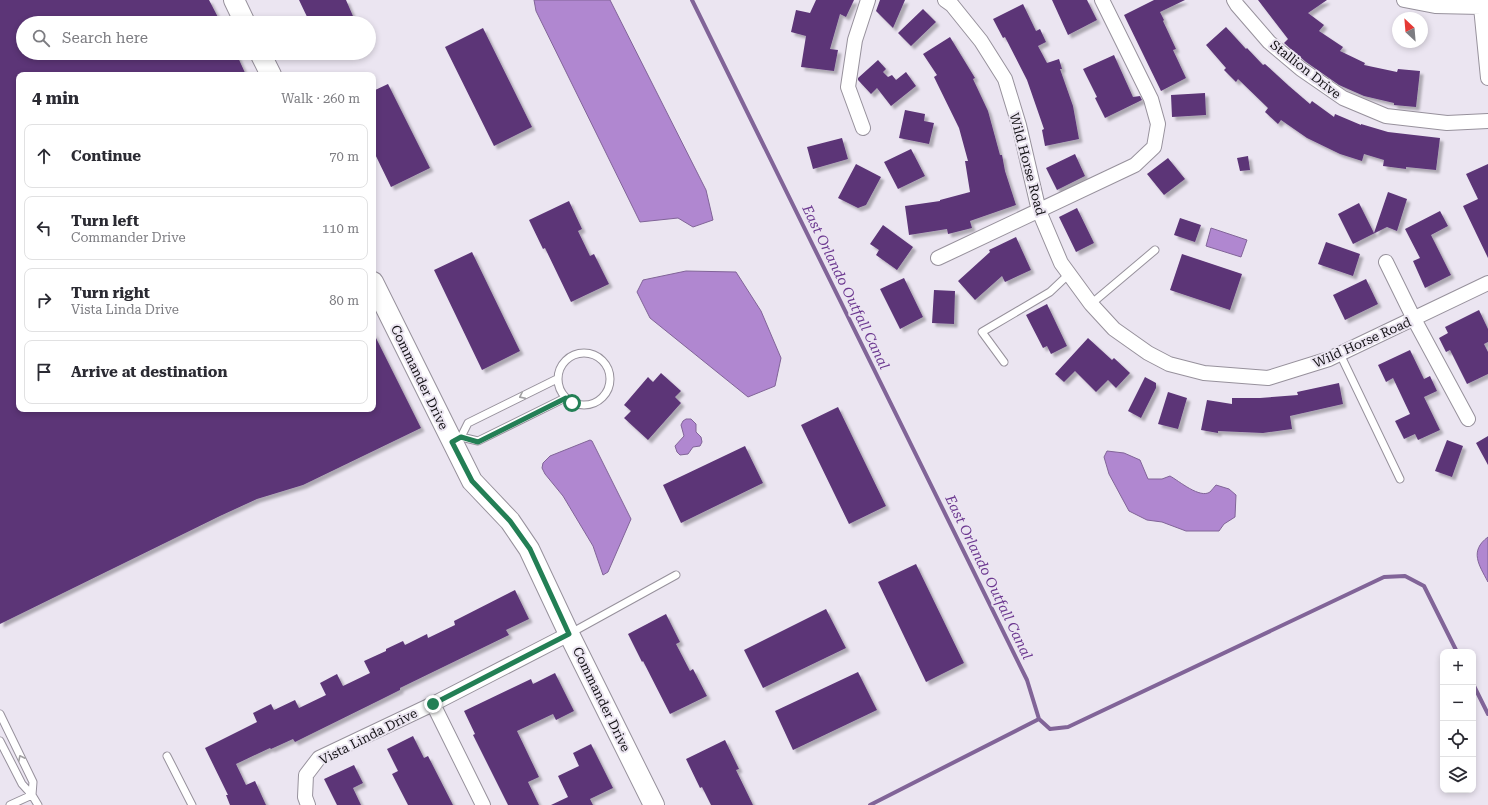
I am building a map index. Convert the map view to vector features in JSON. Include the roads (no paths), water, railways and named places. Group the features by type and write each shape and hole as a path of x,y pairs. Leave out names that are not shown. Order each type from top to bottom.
{"street":[{"path":"234,0 242,16"},
{"path":"863,128 848,87 855,40 868,0"},
{"name":"Wild Horse Road","path":"945,0 952,5 981,41 1005,79 1019,125 1039,211 1061,263 1091,304 1114,329 1169,364 1204,373 1268,378 1329,359 1488,283"},
{"path":"938,258 1135,165 1154,147 1158,124 1151,99 1102,0"},
{"name":"Stallion Drive","path":"1234,0 1269,42 1301,69 1342,98 1386,116 1447,123 1488,121"},
{"path":"1404,0 1435,6 1481,4 1488,78"},
{"path":"264,60 270,72"},
{"path":"1386,262 1414,319 1468,420"},
{"name":"Commander Drive","path":"376,288 456,439 472,481 510,521 530,549 569,634 654,805"},
{"name":"Vista Linda Drive","path":"308,805 305,797 306,775 319,758 433,704 569,634"},
{"path":"433,704 483,805"}],"lane":[{"path":"1091,304 1155,250"},
{"path":"1004,362 982,332 1050,292 1069,274"},
{"path":"582,353 599,357 605,363 609,371 610,380 609,388 602,398 586,406 572,403 566,398 560,391 557,379 560,367 573,355 582,353"},
{"path":"1340,354 1400,479"},
{"path":"557,379 468,422 456,439 478,442 566,398"},
{"path":"569,634 676,575"},
{"path":"0,714 33,782 32,795"},
{"path":"0,742 22,784 32,795 38,805"},
{"path":"167,756 192,805"},
{"path":"10,805 32,795"}],"waterway":[{"name":"East Orlando Outfall Canal","path":"692,0 1027,680 1039,719 1050,729 1068,727 1384,577 1405,576 1424,586 1456,649"},
{"name":"East Orlando Outfall Canal","path":"1474,685 1488,714"},
{"path":"870,805 1039,719"}]}
